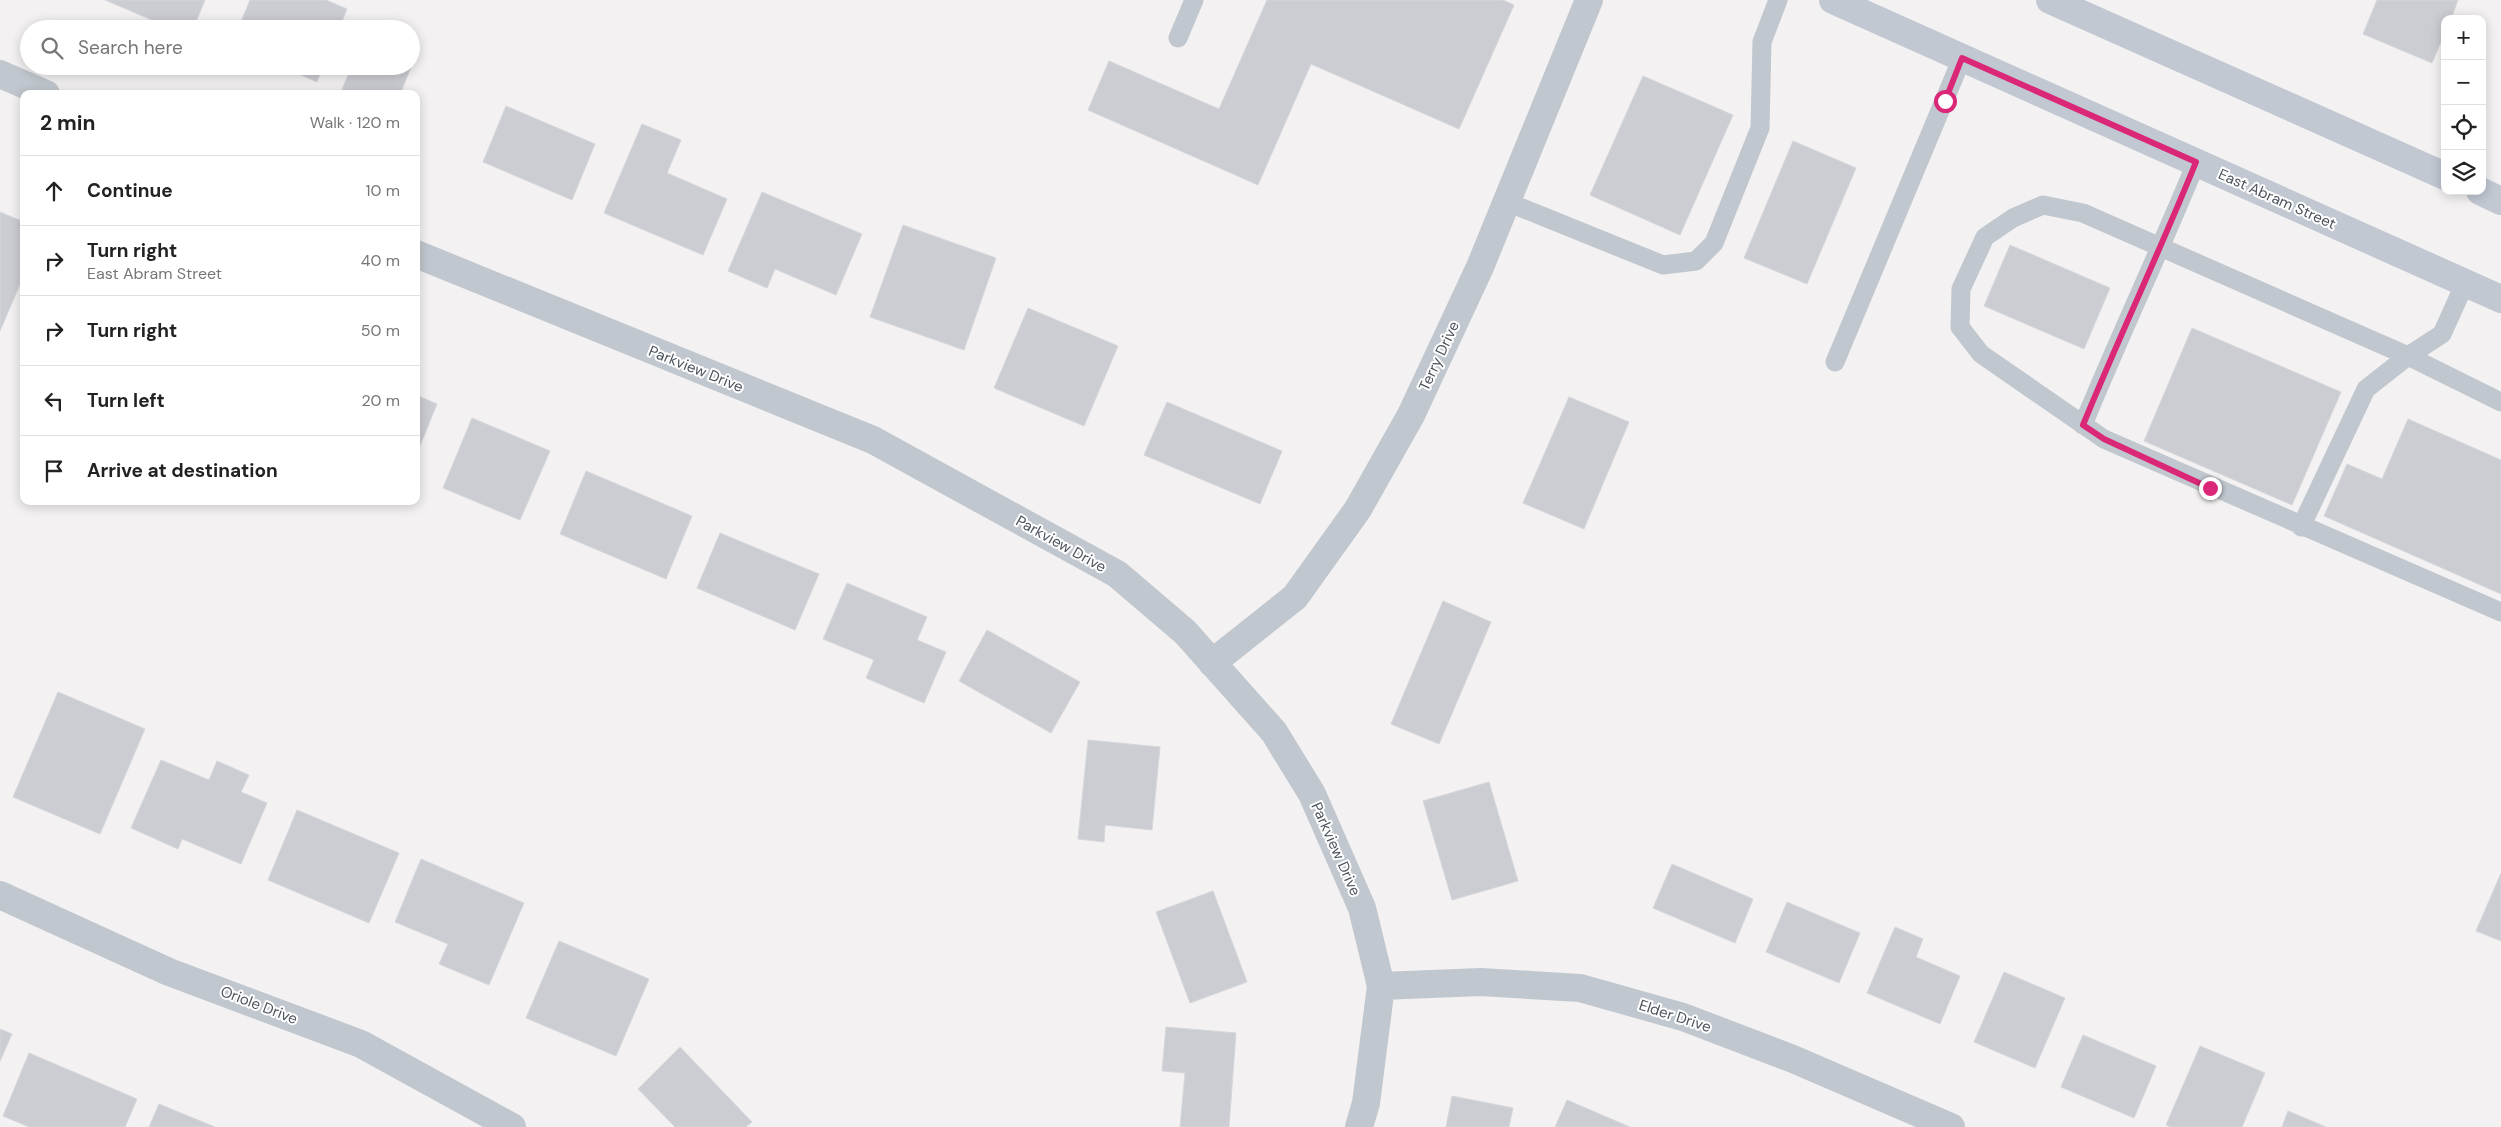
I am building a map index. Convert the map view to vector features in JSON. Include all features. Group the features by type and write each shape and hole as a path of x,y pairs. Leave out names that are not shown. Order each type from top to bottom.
{"main road":[{"name":"East Abram Street","path":"1833,0 2501,300"},
{"path":"2050,0 2441,174"},
{"path":"2486,194 2501,201"}],"street":[{"name":"Terry Drive","path":"1212,663 1295,597 1358,509 1411,415 1480,267 1589,0"},
{"path":"0,74 37,90"},
{"name":"Parkview Drive","path":"420,256 872,440 1117,574 1185,632 1274,732 1312,794 1362,908 1381,986 1366,1103 1359,1127"},
{"name":"Oriole Drive","path":"0,895 169,972 360,1044 512,1127"},
{"name":"Elder Drive","path":"1381,986 1481,982 1580,988 1683,1017 1793,1059 1951,1127"}],"lane":[{"path":"1178,38 1194,0"},
{"path":"1507,202 1663,265 1696,260 1714,243 1760,128 1762,42 1778,0"},
{"path":"1835,362 1962,58"},
{"path":"2083,425 2126,320 2161,247 2196,162"},
{"path":"2501,402 2408,356 2083,213 2043,205 2013,218 1985,237 1961,289 1960,327 1981,354 2104,439 2301,527 2501,612"},
{"path":"2301,527 2366,389 2408,356 2442,334 2465,283"}],"building":[{"path":"105,0 205,0 197,20 152,20"},
{"path":"250,0 326,0 347,9 343,20 242,20"},
{"path":"1267,0 1503,0 1514,5 1459,129 1311,64 1258,185 1088,110 1109,61 1219,109"},
{"path":"2377,0 2458,0 2452,15 2441,15 2441,42 2432,63 2363,34"},
{"path":"301,75 320,75 317,82"},
{"path":"348,75 408,75 402,90 342,90"},
{"path":"1643,76 1733,115 1680,235 1590,195"},
{"path":"506,106 595,144 572,200 483,162"},
{"path":"642,124 681,140 667,173 727,199 703,255 604,213"},
{"path":"1793,141 1856,168 1807,284 1744,258"},
{"path":"762,192 862,234 836,295 775,269 767,288 728,271"},
{"path":"0,212 20,220 20,284 0,331"},
{"path":"903,225 996,258 964,350 870,317"},
{"path":"2010,245 2110,288 2084,349 1984,306"},
{"path":"1028,308 1118,346 1084,426 994,388"},
{"path":"2192,328 2341,392 2292,505 2144,441"},
{"path":"420,397 437,404 420,446"},
{"path":"1569,397 1629,422 1584,529 1523,503"},
{"path":"1167,402 1282,451 1260,504 1144,455"},
{"path":"472,418 550,451 520,520 443,488"},
{"path":"2408,419 2501,460 2501,594 2324,516 2347,464 2382,479"},
{"path":"586,471 692,516 666,579 560,534"},
{"path":"720,533 819,574 795,630 697,588"},
{"path":"847,583 927,617 917,640 946,652 924,703 866,678 874,660 823,639"},
{"path":"1443,601 1491,622 1439,744 1391,724"},
{"path":"987,630 1080,682 1051,733 959,681"},
{"path":"58,692 145,729 100,834 13,797"},
{"path":"1088,740 1160,747 1152,830 1105,825 1104,842 1078,839"},
{"path":"161,760 209,780 217,761 249,775 241,792 267,803 241,864 182,839 178,849 131,828"},
{"path":"1489,782 1518,881 1452,900 1423,801"},
{"path":"297,810 399,853 369,923 268,880"},
{"path":"421,859 524,903 489,985 439,964 448,944 395,922"},
{"path":"1672,864 1753,899 1735,943 1653,908"},
{"path":"2501,873 2501,941 2476,931"},
{"path":"1213,891 1247,982 1190,1003 1156,912"},
{"path":"1787,902 1860,933 1839,983 1766,952"},
{"path":"1895,927 1923,939 1916,957 1960,976 1940,1024 1867,993"},
{"path":"559,941 649,979 616,1056 526,1018"},
{"path":"2004,972 2065,998 2035,1068 1974,1042"},
{"path":"1166,1027 1236,1033 1229,1127 1180,1127 1185,1073 1162,1071"},
{"path":"0,1029 12,1034 0,1061"},
{"path":"2083,1035 2156,1066 2134,1118 2061,1087"},
{"path":"2200,1046 2265,1073 2242,1127 2171,1127 2166,1125"},
{"path":"680,1047 752,1122 746,1127 675,1127 638,1089"},
{"path":"29,1053 137,1099 125,1127 29,1127 3,1116"},
{"path":"1452,1096 1513,1108 1509,1127 1446,1127"},
{"path":"1567,1100 1630,1127 1555,1127"},
{"path":"159,1104 215,1127 149,1127"},
{"path":"2288,1111 2326,1127 2282,1127"}],"route":[{"path":"1945,101 1962,58 2196,162 2161,247 2126,320 2083,425 2104,439 2210,488"}]}
